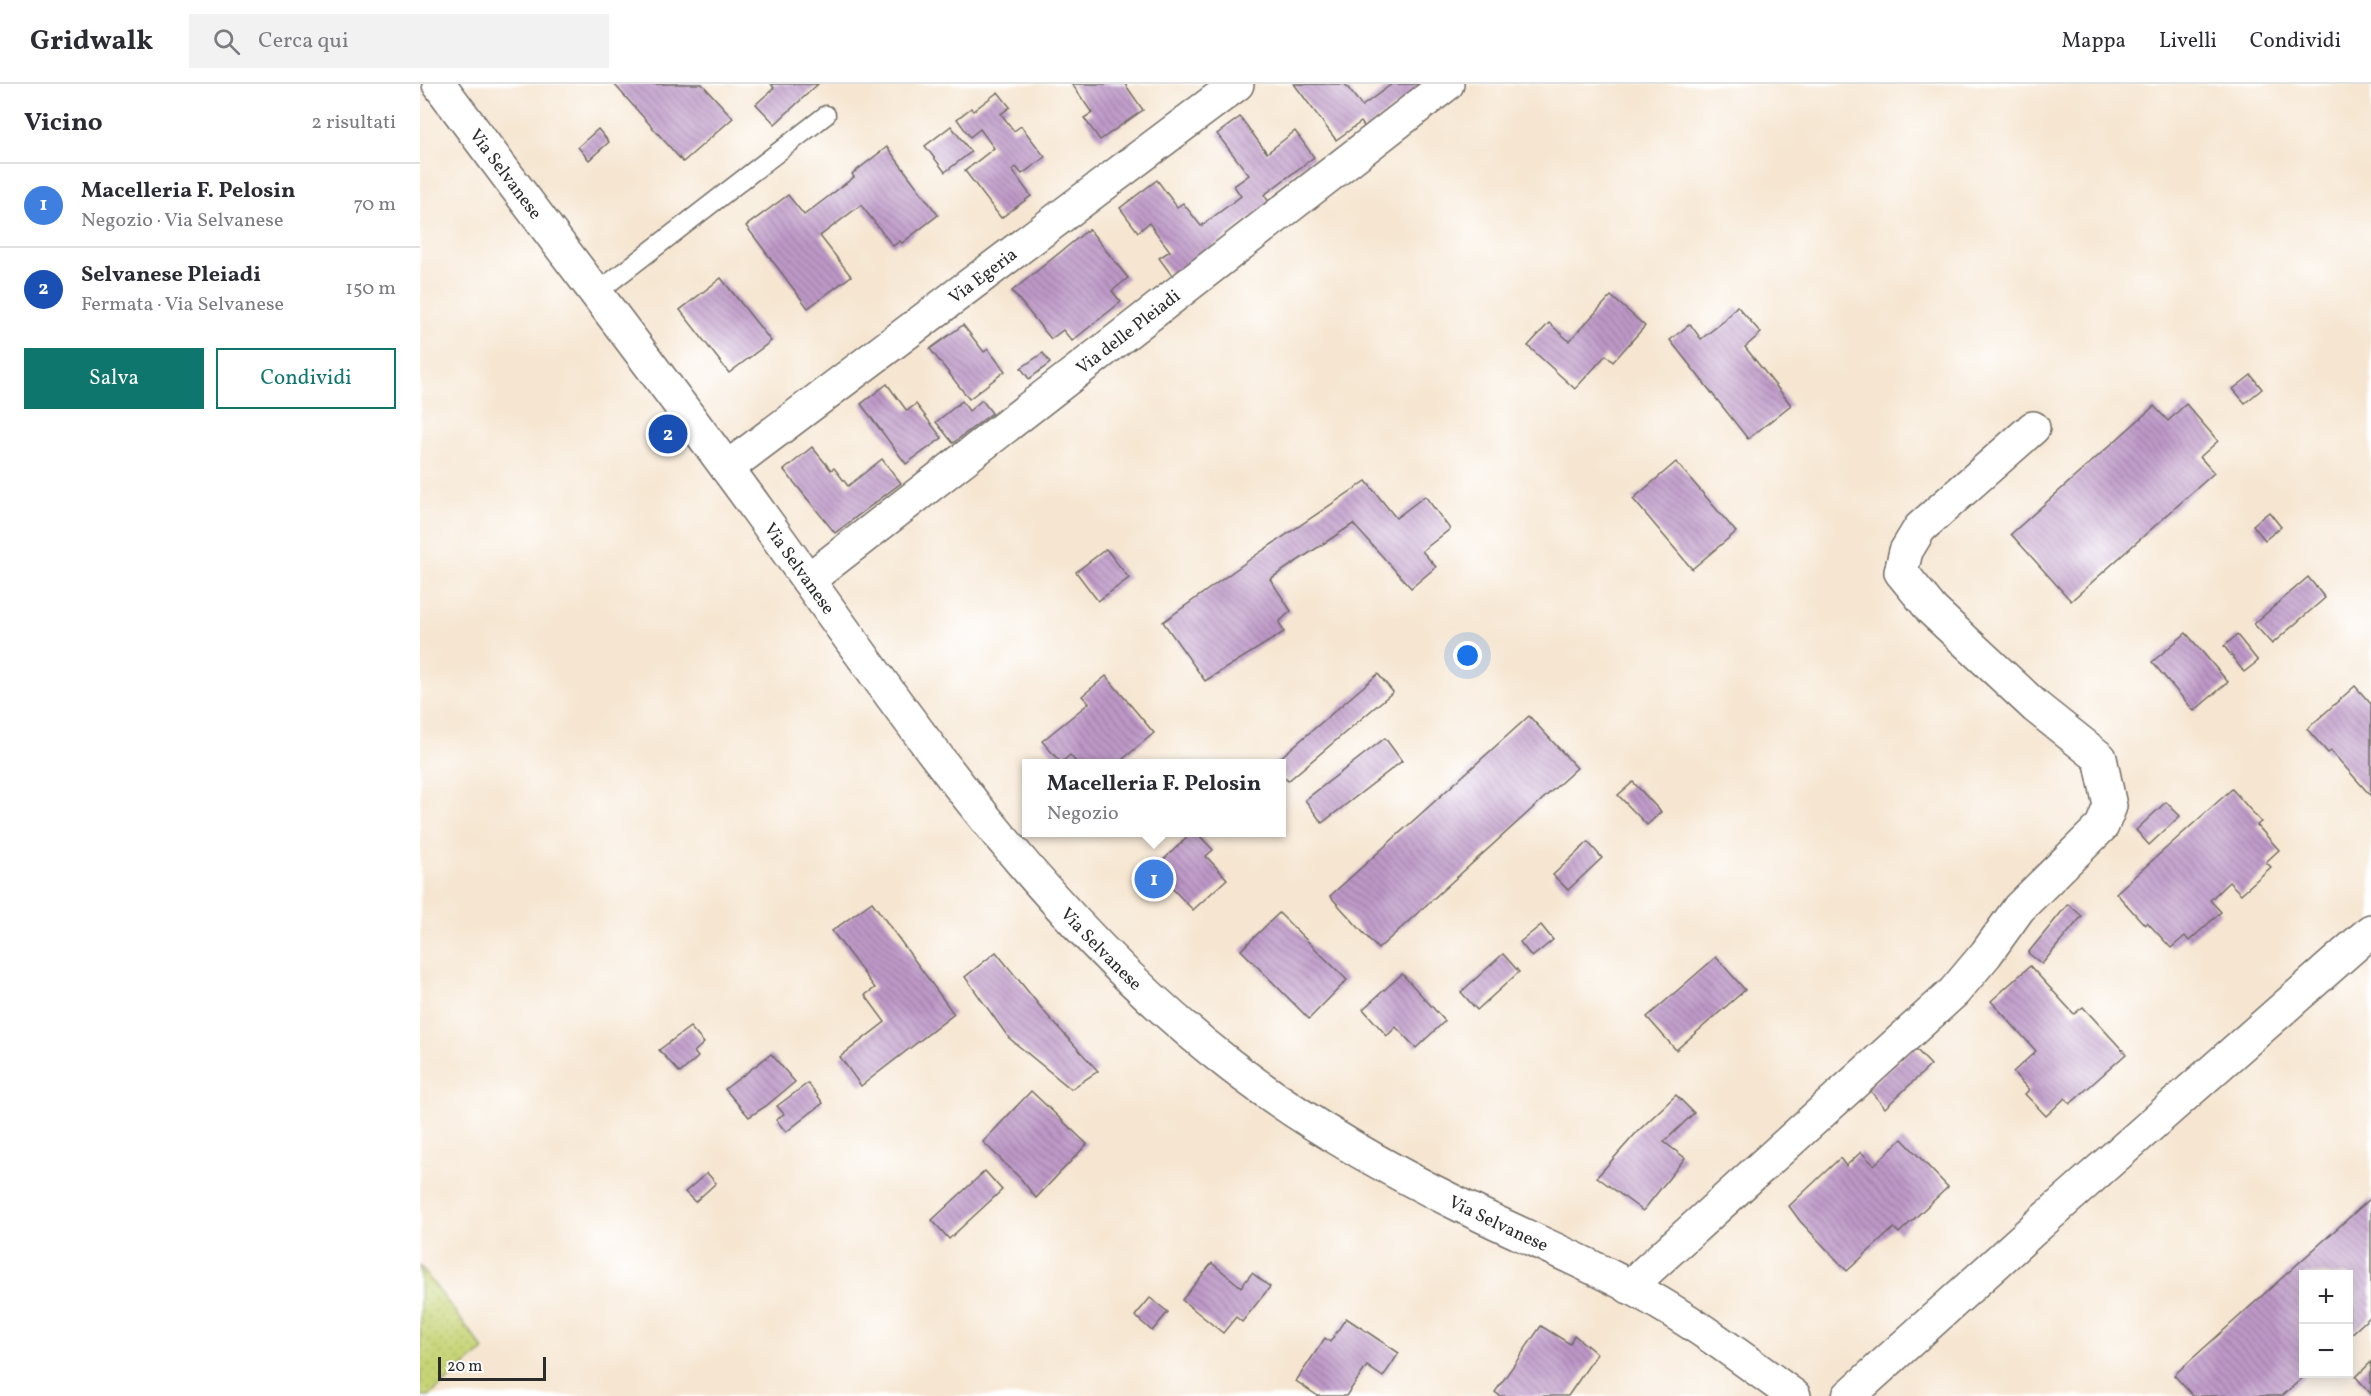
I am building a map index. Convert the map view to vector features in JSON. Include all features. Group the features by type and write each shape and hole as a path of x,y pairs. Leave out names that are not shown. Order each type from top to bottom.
{"street":[{"name":"Via Selvanese","path":"438,84 727,468 948,773 1014,852 1093,940 1160,1006 1247,1078 1293,1111 1368,1157 1462,1206 1572,1256 1660,1303 1794,1396"},
{"name":"Via Egeria","path":"727,468 1237,84"},
{"name":"Via delle Pleiadi","path":"808,580 1446,84"},
{"path":"1629,1287 1954,992 1986,954 2019,908 2102,826 2110,806 2100,758 2036,707 1932,610 1901,572 1906,552 1920,528 2033,428"},
{"path":"1849,1396 2075,1192 2371,931"}],"lane":[{"path":"595,294 826,115"}],"green space":[{"path":"420,1266 484,1350 429,1396 420,1396"}],"building":[{"path":"614,84 702,84 733,118 683,162"},
{"path":"771,84 818,84 775,124 756,104 774,88"},
{"path":"1072,84 1125,84 1143,110 1100,140 1084,118 1092,113"},
{"path":"1294,84 1345,84 1362,106 1392,84 1425,84 1366,129 1361,122 1336,140"},
{"path":"998,92 1010,107 1001,114 1014,131 1021,126 1045,157 1022,174 1016,167 1012,170 1031,196 1001,218 965,171 994,148 980,129 970,137 957,119 971,108 973,111"},
{"path":"1240,117 1267,153 1295,131 1314,157 1264,195 1270,203 1173,277 1159,258 1170,251 1149,223 1138,232 1120,208 1157,180 1177,207 1183,203 1201,226 1241,196 1234,186 1249,175 1217,134"},
{"path":"951,126 971,152 945,172 925,146"},
{"path":"598,129 609,142 589,160 578,147"},
{"path":"887,147 938,215 902,243 900,241 893,246 861,205 820,236 851,276 808,308 746,226 788,195 804,215 854,177 852,174"},
{"path":"1089,229 1128,278 1112,291 1121,302 1072,341 1063,330 1051,339 1012,291"},
{"path":"721,278 771,341 729,373 680,310"},
{"path":"1611,296 1645,326 1613,362 1606,355 1575,389 1528,346 1549,323 1569,341"},
{"path":"1737,306 1761,333 1745,347 1791,405 1748,439 1670,340 1690,324 1701,339 1724,321"},
{"path":"963,325 984,352 988,349 1005,371 969,399 930,349"},
{"path":"1043,353 1050,363 1029,379 1021,368"},
{"path":"2251,375 2262,389 2245,403 2233,389"},
{"path":"887,384 907,411 916,404 942,438 906,464 861,404"},
{"path":"982,400 992,413 953,443 936,422 962,401 969,411"},
{"path":"2186,404 2218,441 2200,457 2214,473 2071,601 2011,534 2154,406 2168,421"},
{"path":"812,447 831,470 834,468 848,486 882,459 901,483 835,533 784,470"},
{"path":"1676,462 1736,532 1692,569 1633,499"},
{"path":"1366,481 1396,518 1425,496 1450,529 1422,551 1436,567 1411,588 1353,524 1270,579 1291,611 1279,622 1284,632 1205,681 1163,622 1256,555"},
{"path":"2269,512 2281,527 2265,540 2253,525"},
{"path":"1106,549 1129,578 1098,601 1076,572"},
{"path":"2308,577 2325,598 2272,644 2254,624"},
{"path":"2186,633 2228,682 2194,711 2152,662"},
{"path":"2237,635 2258,661 2244,672 2224,646"},
{"path":"1378,674 1393,692 1288,781 1286,779 1286,759 1279,759"},
{"path":"1106,676 1154,733 1123,759 1074,759 1070,755 1066,759 1058,759 1042,741 1089,703 1082,696"},
{"path":"2355,686 2371,704 2371,796 2331,751 2328,753 2307,729"},
{"path":"1529,716 1577,768 1378,949 1330,896"},
{"path":"1385,738 1402,761 1322,823 1305,800"},
{"path":"1633,782 1661,812 1647,825 1618,795"},
{"path":"2232,789 2261,822 2257,825 2279,850 2266,862 2271,867 2241,894 2229,882 2210,900 2221,912 2189,941 2185,936 2171,948 2147,922 2145,925 2116,893"},
{"path":"2166,802 2180,816 2149,845 2136,830"},
{"path":"1188,837 1201,837 1213,850 1206,856 1227,879 1193,910 1168,884 1163,889 1148,874"},
{"path":"1588,842 1602,858 1568,890 1553,875"},
{"path":"872,902 954,1014 861,1086 840,1057 885,1022 865,995 875,988 832,931"},
{"path":"2068,904 2082,916 2042,964 2028,953"},
{"path":"1279,913 1347,980 1309,1019 1241,950"},
{"path":"1541,925 1553,940 1532,957 1520,942"},
{"path":"996,952 1047,1015 1098,1071 1071,1089 1009,1038 965,977"},
{"path":"1503,954 1519,972 1477,1010 1461,992"},
{"path":"1716,957 1745,990 1676,1050 1647,1017"},
{"path":"2030,966 2074,1014 2083,1007 2126,1054 2070,1104 2065,1098 2046,1116 2025,1094 2029,1090 2013,1072 2036,1051 1991,1001"},
{"path":"1402,974 1445,1021 1416,1048 1396,1027 1387,1036 1363,1009"},
{"path":"690,1027 704,1043 694,1052 698,1057 680,1073 659,1050"},
{"path":"1914,1047 1931,1065 1885,1108 1868,1088"},
{"path":"771,1054 795,1082 749,1117 725,1089"},
{"path":"808,1083 823,1103 786,1132 776,1120 784,1114 777,1106"},
{"path":"1031,1091 1087,1144 1036,1198 1020,1178 983,1142"},
{"path":"1676,1095 1694,1113 1664,1142 1685,1158 1643,1211 1597,1177 1637,1132"},
{"path":"1902,1139 1948,1187 1899,1233 1894,1228 1847,1271 1789,1206 1840,1158 1846,1166 1861,1152 1874,1165"},
{"path":"985,1171 1002,1190 949,1239 932,1220"},
{"path":"707,1173 716,1183 695,1202 685,1192"},
{"path":"2371,1198 2371,1316 2353,1332 2353,1270 2299,1270 2299,1378 2302,1378 2282,1396 2193,1396 2174,1375"},
{"path":"1212,1263 1241,1287 1252,1273 1270,1287 1242,1322 1236,1317 1223,1333 1182,1300"},
{"path":"1150,1298 1168,1312 1152,1331 1135,1316"},
{"path":"1346,1318 1399,1353 1383,1377 1367,1366 1346,1396 1318,1396 1296,1381 1325,1338 1330,1342"},
{"path":"1541,1326 1570,1344 1574,1335 1597,1354 1568,1396 1500,1396 1495,1392"},
{"path":"2371,1362 2371,1394 2356,1377"}],"place":[{"name":"Selvanese Pleiadi","path":"668,434"},
{"name":"Macelleria F. Pelosin","path":"1154,879"}]}
